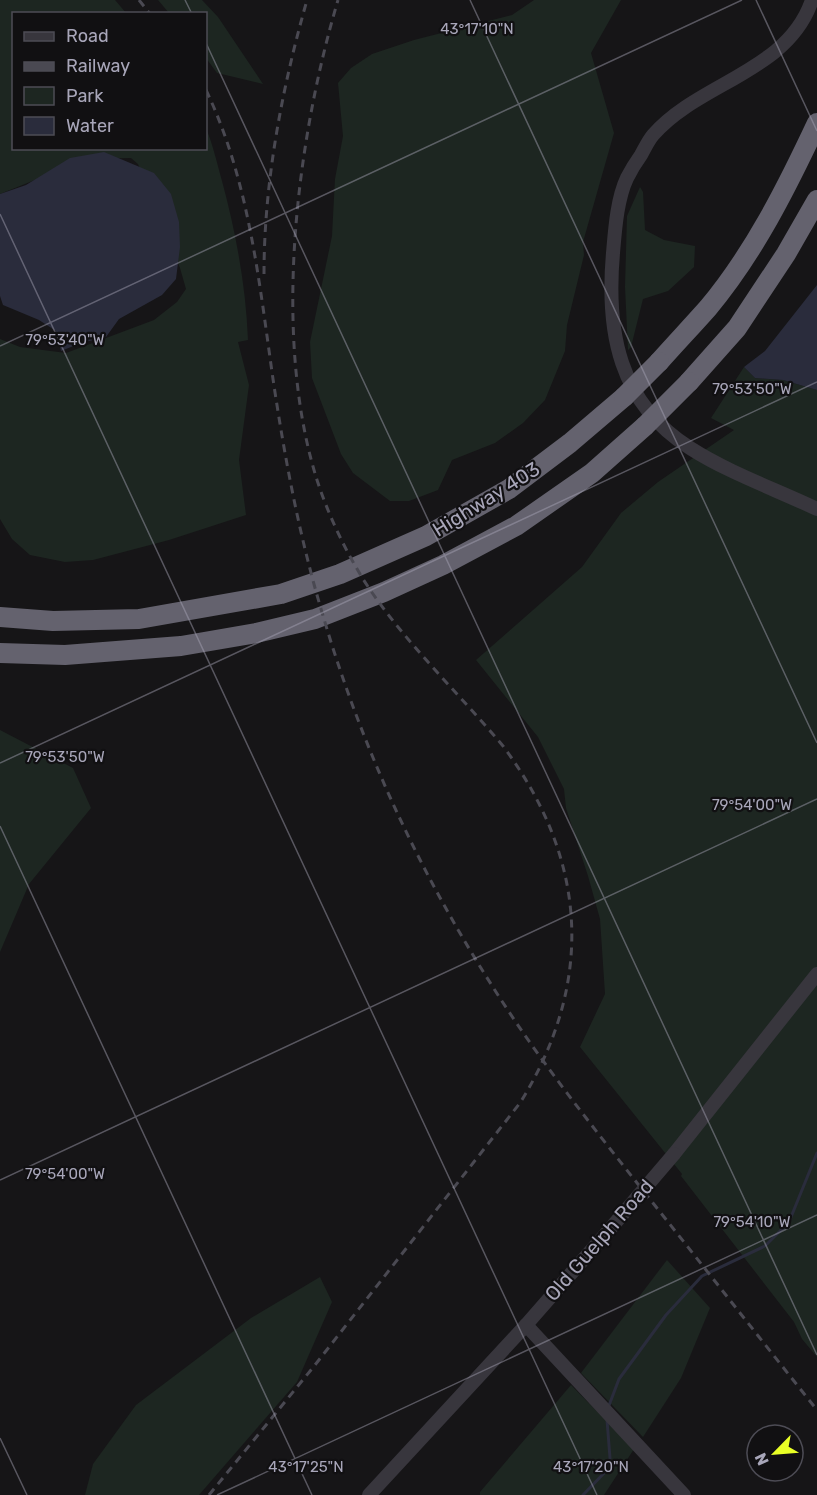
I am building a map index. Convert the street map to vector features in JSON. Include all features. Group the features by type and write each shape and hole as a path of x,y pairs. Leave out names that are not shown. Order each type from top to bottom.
{"highway":[{"name":"Highway 403","path":"0,617 53,621 139,619 281,594 426,536 509,489 570,443 624,397 709,306 750,250 790,182 817,123"},
{"name":"Highway 403","path":"0,653 65,655 181,646 256,633 315,619 433,570 516,526 592,473 645,426 689,382 737,328 786,254 817,200"}],"street":[{"path":"812,0 807,15 797,31 776,52 685,107 653,136 626,179 616,221 612,269 612,319 621,365 638,398 662,426 688,447 717,463 817,509"},
{"name":"Old Guelph Road","path":"369,1495 610,1229 674,1154 817,974"},
{"path":"526,1324 684,1495"}],"green space":[{"path":"0,0 115,0 125,12 12,12 12,150 207,150 207,131 232,220 245,300 248,340 238,342 249,385 239,460 246,515 169,540 93,560 65,562 30,555 12,539 0,519 0,339 20,347 66,353 154,320 177,302 186,289 180,268 138,164 131,158 87,159 0,194"},
{"path":"158,0 202,0 218,17 263,84 217,73 207,59 207,12 168,12"},
{"path":"534,0 621,0 591,53 614,133 583,242 584,255 567,325 565,351 545,400 523,423 495,443 452,460 438,490 409,501 390,501 353,473 341,454 312,378 310,342 332,236 335,179 343,136 338,83 351,68 372,54 414,40 512,15"},
{"path":"640,187 643,192 645,230 664,240 695,246 694,267 668,291 643,299 631,347 628,350 625,287 627,216"},
{"path":"744,367 755,378 783,380 817,390 817,1357 802,1339 794,1322 681,1176 682,1174 580,1047 605,994 600,919 566,808 564,789 538,737 476,660 582,567 621,513 658,482 734,430 711,418"},
{"path":"0,730 73,768 91,808 29,884 0,952"},
{"path":"667,1260 710,1308 681,1378 643,1437 581,1373"},
{"path":"320,1277 332,1302 297,1382 199,1495 85,1495 93,1464 136,1405 251,1318"},
{"path":"571,1385 634,1449 604,1495 480,1495 480,1492"}],"water":[{"path":"104,152 154,173 171,194 179,222 180,247 176,279 162,295 119,319 106,337 61,351 56,331 39,320 3,305 0,296 0,194 26,185 70,158"},
{"path":"817,285 817,390 783,380 755,378 744,367 765,351"}],"waterway":[{"path":"608,1408 619,1379 666,1315 702,1276 765,1246 789,1222 817,1153"},
{"path":"583,1495 607,1470 610,1458 607,1420"}],"railway":[{"path":"139,0 148,12"},
{"path":"264,274 267,205 276,136 282,101 307,0"},
{"path":"209,1495 315,1365 520,1103 544,1058 561,1012 570,967 572,922 566,877 552,833 531,789 503,746 412,644 363,579 326,505 317,480 303,424 295,365 293,303 295,240 301,177 311,115 323,56 338,0"},
{"path":"207,92 233,159 242,195 257,268 288,470 315,589 356,715 395,808 465,941 526,1037 602,1138 817,1410"}]}
